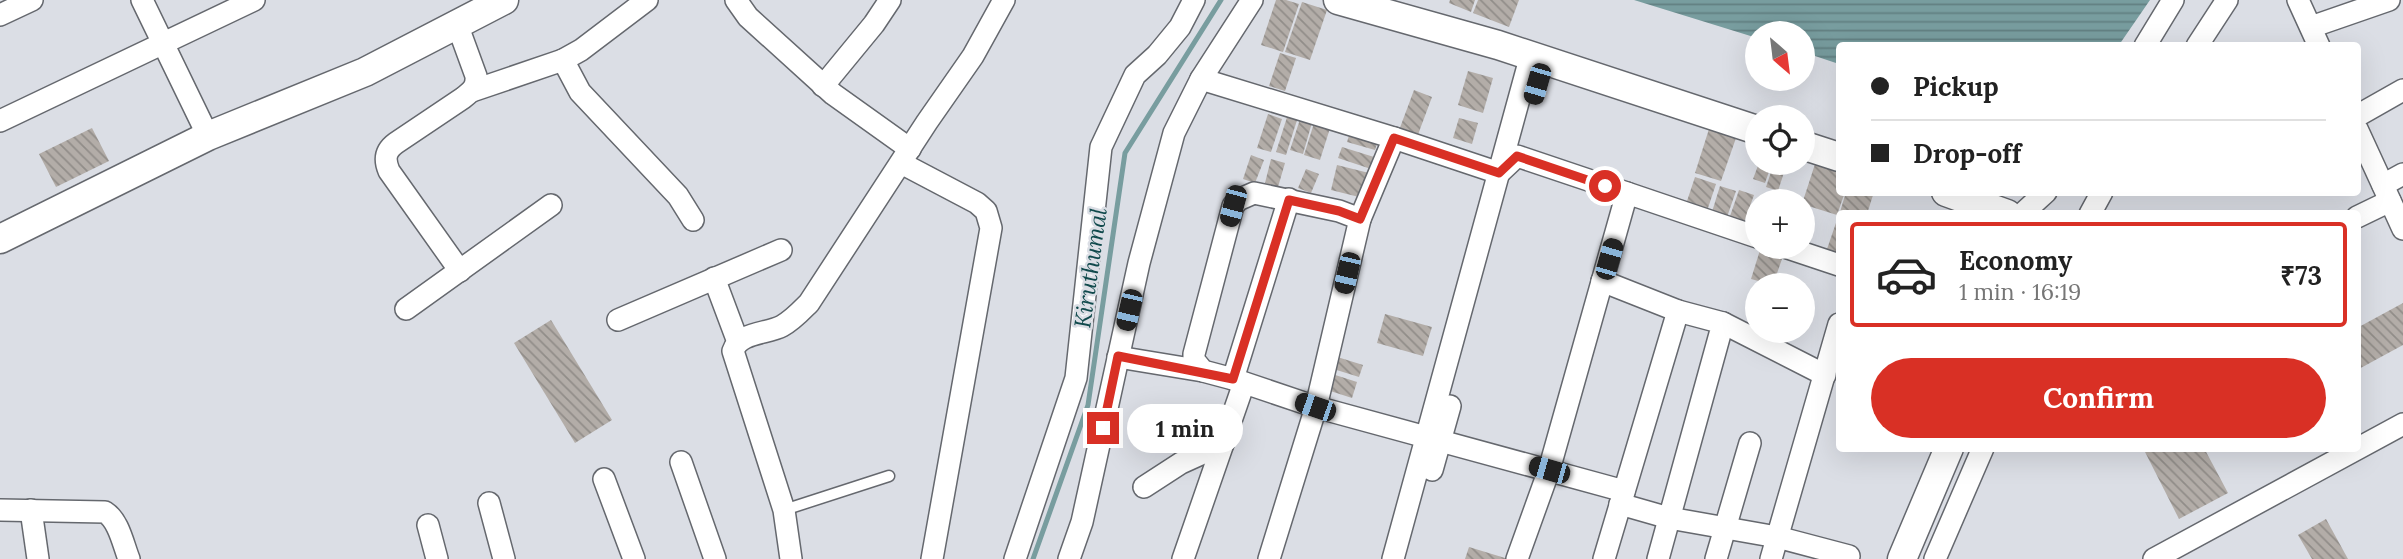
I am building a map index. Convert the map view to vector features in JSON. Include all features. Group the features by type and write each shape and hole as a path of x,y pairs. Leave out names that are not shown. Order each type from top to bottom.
{"street":[{"path":"0,15 32,0"},
{"path":"142,0 208,136"},
{"path":"0,121 254,0"},
{"path":"0,239 208,136 365,72 504,0"},
{"path":"460,271 389,172 386,157 388,149 472,91 563,60 581,50 647,0"},
{"path":"823,86 874,24 890,0"},
{"path":"791,559 784,510 733,352 738,342 781,326 797,316 809,303 973,56 1004,0"},
{"path":"1014,559 1076,378 1101,147 1135,75 1180,27 1194,0"},
{"path":"1069,559 1082,522 1139,263 1174,133 1201,79 1252,0"},
{"path":"1338,0 1538,58 1745,126"},
{"path":"2147,42 2173,0"},
{"path":"2200,42 2227,0"},
{"path":"2298,0 2315,36 2389,0"},
{"path":"743,3 748,17 823,86 905,156 986,211 991,228 932,559"},
{"path":"457,24 476,76 477,84 472,91"},
{"path":"1393,559 1434,438 1481,283 1517,156 1538,58"},
{"path":"1408,559 1434,438 1499,173 1538,58"},
{"path":"563,60 580,92 678,196 693,220"},
{"path":"1201,79 1499,173"},
{"path":"2361,114 2403,90"},
{"path":"1269,559 1315,407 1360,219 1394,138"},
{"path":"2361,138 2403,229"},
{"path":"1815,149 1836,156"},
{"path":"1499,173 1517,156"},
{"path":"1517,156 1745,233"},
{"path":"2361,214 2387,193 2403,174"},
{"path":"1203,372 1194,360 1194,354 1233,206 1238,200 1254,193 1339,211 1360,219"},
{"path":"1517,559 1549,470 1628,193"},
{"path":"1957,196 1996,210"},
{"path":"2026,210 2042,196"},
{"path":"1183,559 1223,444 1289,200"},
{"path":"406,309 551,205"},
{"path":"618,320 781,250"},
{"path":"1815,257 1836,264"},
{"path":"714,278 738,342"},
{"path":"1602,281 1678,311 1723,323 1825,375"},
{"path":"1604,559 1678,311"},
{"path":"1658,559 1723,323"},
{"path":"1771,559 1836,338"},
{"path":"1118,356 1239,381 1315,407 1549,470 1622,497 1669,519 1777,537 1849,556"},
{"path":"2361,447 2403,424"},
{"path":"1716,559 1751,443"},
{"path":"1144,487 1181,463 1223,444"},
{"path":"1935,559 1948,452"},
{"path":"1902,559 1940,512 1980,452"},
{"path":"2154,559 2351,452"},
{"path":"681,462 715,559"},
{"path":"604,479 634,559"},
{"path":"489,503 504,559"},
{"path":"0,510 105,512 115,523 129,559"},
{"path":"31,510 38,559"},
{"path":"428,525 437,559"}],"lane":[{"path":"784,510 889,476"}],"water":[{"path":"1634,0 2150,0 2121,42 1836,42 1836,63 1815,56 1815,21 1745,21 1745,34"}],"building":[{"path":"1276,0 1299,4 1283,52 1261,45"},
{"path":"1450,0 1475,0 1471,12 1449,3"},
{"path":"1478,0 1519,0 1509,27 1473,13"},
{"path":"1302,2 1327,10 1310,60 1285,52"},
{"path":"1280,53 1296,58 1285,91 1269,86"},
{"path":"1468,71 1493,78 1483,113 1458,105"},
{"path":"1414,90 1432,97 1416,140 1398,133"},
{"path":"1268,114 1282,119 1271,152 1257,148"},
{"path":"1288,114 1298,117 1286,155 1276,152"},
{"path":"1301,116 1313,119 1303,154 1290,150"},
{"path":"1459,118 1478,123 1472,144 1453,138"},
{"path":"1315,120 1331,125 1320,160 1304,155"},
{"path":"92,128 109,161 56,187 39,154"},
{"path":"1351,129 1379,137 1375,150 1347,142"},
{"path":"1709,129 1736,138 1721,181 1695,173"},
{"path":"1342,147 1374,157 1371,169 1338,158"},
{"path":"1251,155 1264,160 1255,183 1243,179"},
{"path":"1271,159 1285,163 1278,187 1265,183"},
{"path":"1815,164 1836,171 1836,196 1844,196 1836,215 1815,208 1815,189 1807,189 1811,175 1815,175"},
{"path":"1337,165 1369,173 1363,198 1331,190"},
{"path":"1306,169 1319,174 1311,193 1298,188"},
{"path":"1754,175 1768,175 1765,183 1753,179"},
{"path":"1770,175 1783,175 1779,189 1766,187"},
{"path":"1695,177 1716,184 1707,211 1686,204"},
{"path":"1720,186 1736,191 1726,220 1711,215"},
{"path":"1739,190 1745,192 1744,223 1729,219"},
{"path":"1845,196 1873,196 1868,210 1841,210"},
{"path":"1836,223 1836,252 1827,249"},
{"path":"1757,259 1782,259 1777,273 1753,273"},
{"path":"2403,303 2403,345 2361,368 2361,326"},
{"path":"1385,314 1432,327 1423,356 1377,343"},
{"path":"551,320 612,420 575,443 514,343"},
{"path":"1331,355 1363,365 1359,377 1327,367"},
{"path":"1326,372 1357,382 1352,398 1321,388"},
{"path":"2145,452 2206,452 2228,493 2179,519"},
{"path":"2326,519 2348,559 2312,559 2298,535"},
{"path":"1469,547 1505,558 1505,559 1465,559"}],"waterway":[{"name":"Kiruthumal","path":"1033,559 1088,405 1125,153 1221,0"}],"route":[{"path":"1103,428 1118,356 1233,379 1289,200 1339,211 1360,219 1394,138 1499,173 1517,156 1605,186"}]}
